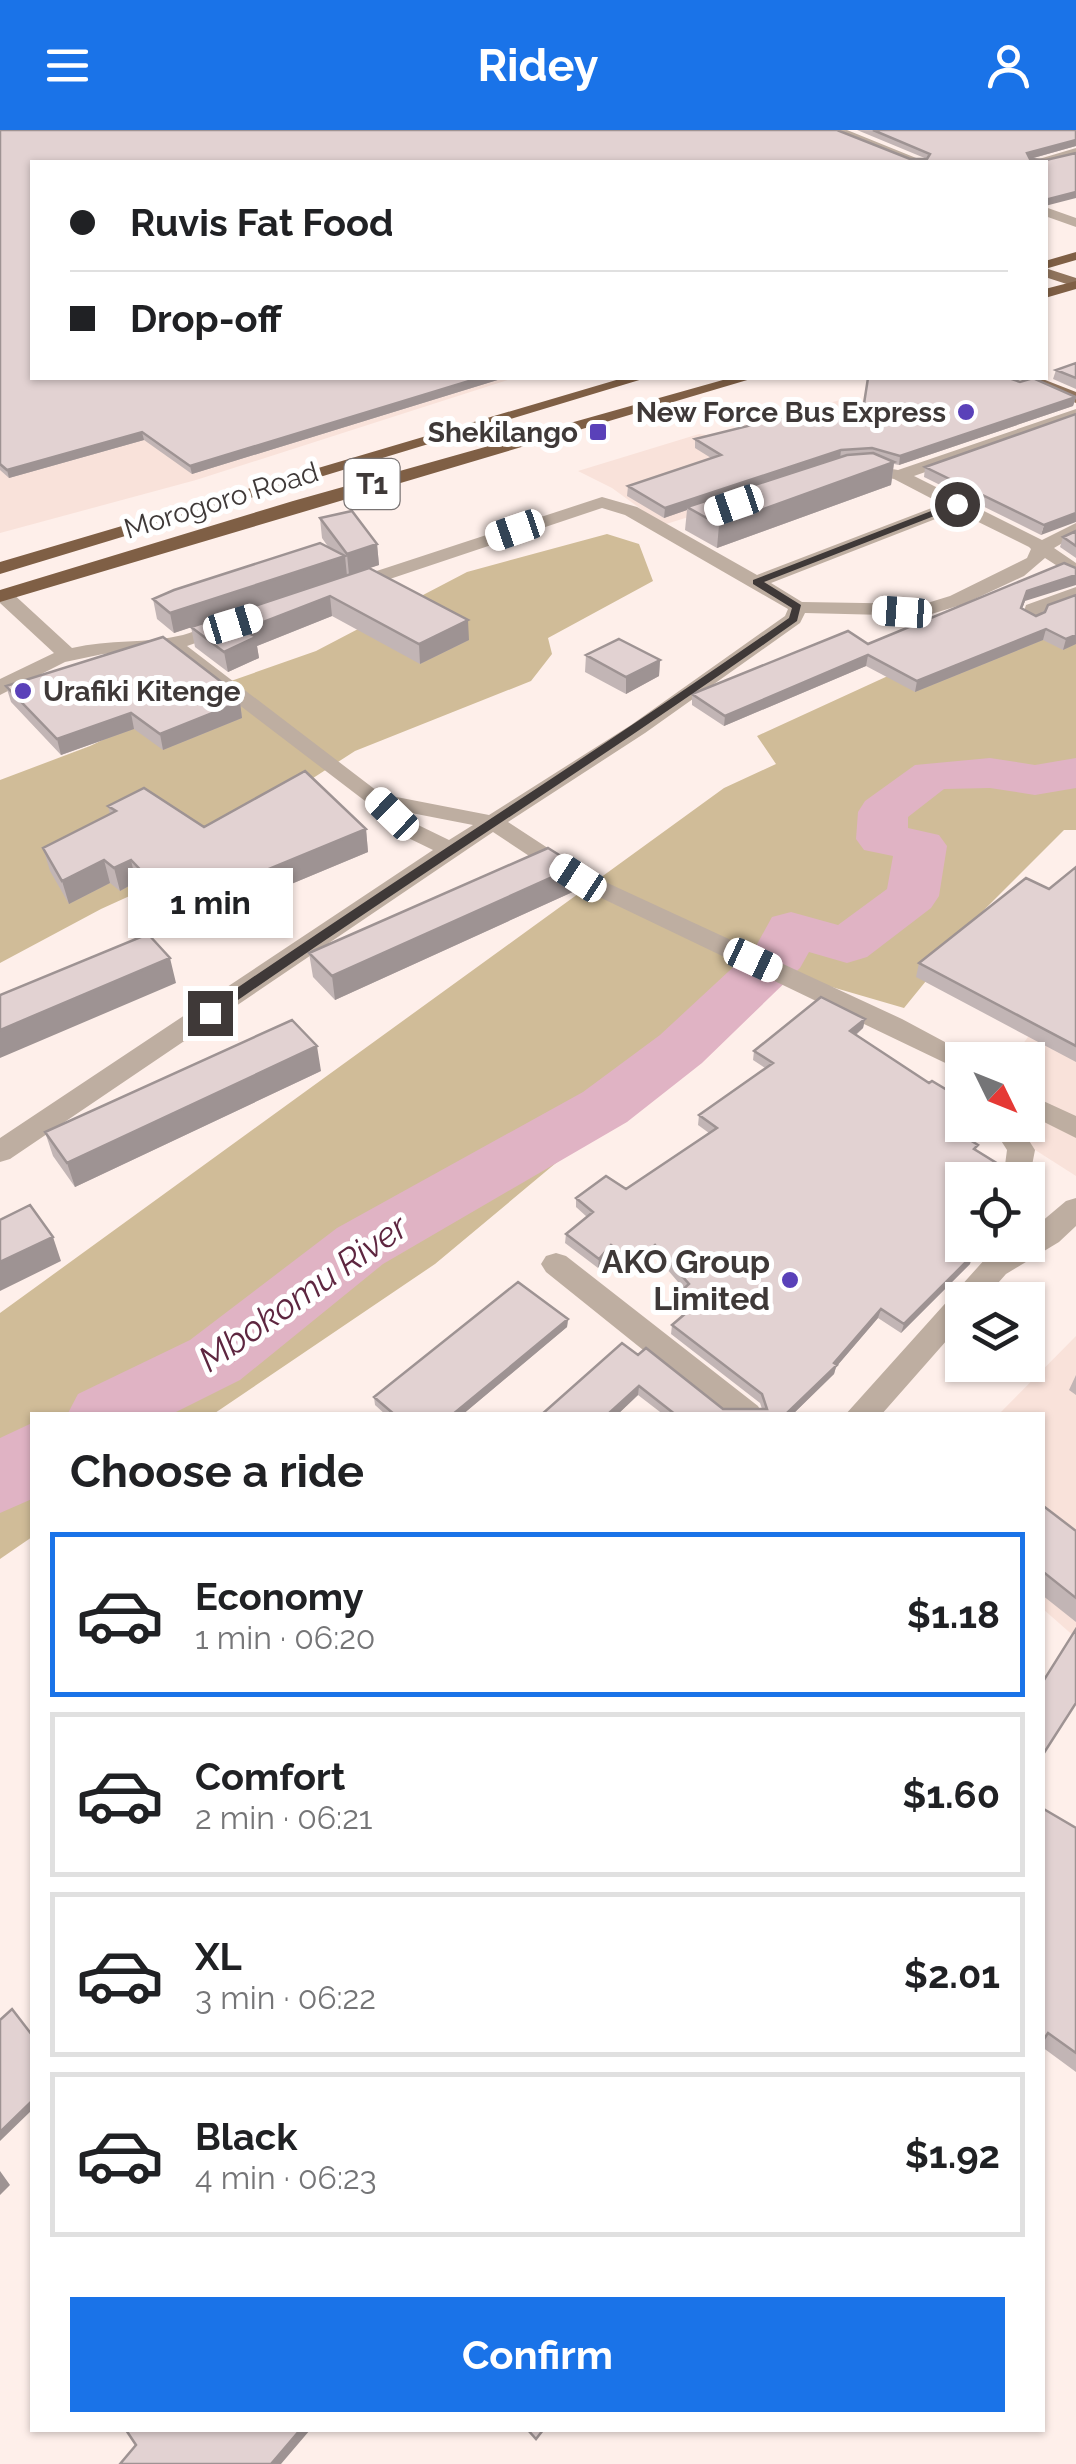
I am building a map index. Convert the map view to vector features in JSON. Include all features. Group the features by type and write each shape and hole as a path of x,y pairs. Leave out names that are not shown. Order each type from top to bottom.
{"highway":[{"path":"1048,267 1076,256"},
{"path":"1048,293 1076,284"},
{"name":"Morogoro Road","path":"0,568 631,380"},
{"name":"Morogoro Road","path":"2,596 299,504 739,380"}],"main road":[{"path":"1048,270 1076,284"},
{"path":"1033,380 1076,398"}],"street":[{"path":"836,130 915,160"},
{"path":"1043,160 1076,152"},
{"path":"1048,212 1076,223"},
{"path":"899,475 1076,414"},
{"path":"1049,422 1076,436"},
{"path":"842,468 871,466 899,475 1045,550 1076,572"},
{"path":"326,595 591,504 616,506 670,525 798,607 847,612 852,608 925,610 1017,572 1076,528"},
{"path":"756,582 957,504"},
{"path":"1045,550 1076,552"},
{"path":"1032,616 1034,609 1076,593"},
{"path":"2,596 69,656"},
{"path":"0,1152 638,728 793,619 798,607"},
{"path":"0,689 13,678 69,656 126,642 172,644 240,622"},
{"path":"172,644 376,799 406,828 452,850"},
{"path":"376,799 492,822 578,878 893,1025 945,1054"},
{"path":"1045,1112 1076,1128"},
{"path":"1045,1236 1076,1209"},
{"path":"979,1282 994,1262"},
{"path":"556,1264 743,1412"},
{"path":"864,1412 945,1323"}],"shaded area":[{"path":"0,130 30,160 30,380 508,380 196,480 0,533"},
{"path":"847,398 909,433 787,486 663,525 612,488 578,471 699,434 714,436"},
{"path":"607,534 639,544 653,581 548,638 552,654 531,681 355,751 310,780 319,810 101,909 0,963 0,780 90,746 211,688 316,651 467,572"},
{"path":"1076,613 1076,830 1064,830 983,911 904,1008 794,976 665,1072 435,1264 216,1412 30,1412 30,1538 0,1559 0,1313 724,788 776,764 757,736 890,675"},
{"path":"1076,972 1076,1176 1023,1142 1045,1142 1045,1042 1024,1042"},
{"path":"1076,1336 1076,1638 1045,1611 1045,1412 1001,1412 1031,1382 1045,1382 1045,1367"}],"building":[{"path":"0,130 837,130 910,159 927,159 930,154 873,130 1076,130 1076,140 1027,153 1030,159 1046,160 30,160 30,380 472,380 190,466 142,432 7,470 0,464"},
{"path":"1076,153 1076,192 1048,199 1046,160"},
{"path":"1076,363 1076,378 1056,370"},
{"path":"868,380 1038,380 1076,397 900,456 872,448 841,450 665,508 628,486 721,455 695,439 817,409 833,419 863,410"},
{"path":"1076,414 1076,513 1044,525 925,467"},
{"path":"873,453 894,462 719,525 687,507 847,455"},
{"path":"352,511 377,544 347,554 320,518"},
{"path":"1076,531 1076,546 1063,537"},
{"path":"320,543 345,556 170,613 153,599 174,590"},
{"path":"1064,563 1076,568 1076,575 1027,591 1021,608 1036,616 1045,612 1048,605 1076,595 1076,635 1066,639 1046,629 917,681 868,655 725,716 692,694 848,631 868,644"},
{"path":"369,568 468,620 419,644 330,596 243,630 256,637 224,652 191,627"},
{"path":"163,637 228,687 224,689 240,702 160,734 131,713 57,739 6,686"},
{"path":"619,639 660,660 626,677 586,655"},
{"path":"305,771 366,829 176,907 131,860 114,868 104,860 62,881 43,848 116,811 108,806 144,788 204,827"},
{"path":"548,848 577,866 332,976 309,953"},
{"path":"1076,867 1076,1046 919,963 1026,878 1049,889"},
{"path":"148,934 170,958 0,1030 0,995"},
{"path":"821,997 865,1019 850,1031 929,1083 945,1089 945,1142 973,1142 978,1145 974,1149 995,1162 945,1162 945,1262 966,1262 904,1324 881,1309 834,1363 837,1365 788,1412 672,1412 639,1386 610,1412 544,1412 622,1343 638,1355 646,1348 723,1409 767,1409 762,1394 672,1325 693,1307 677,1295 689,1284 655,1245 634,1263 611,1245 599,1259 566,1234 593,1212 576,1198 606,1176 626,1189 717,1128 699,1115 773,1063 754,1051"},
{"path":"292,1020 317,1046 67,1163 45,1132"},
{"path":"30,1205 53,1237 0,1262 0,1220"},
{"path":"518,1282 568,1319 456,1412 392,1412 374,1397"},
{"path":"1045,1507 1076,1531 1076,1598 1045,1573"},
{"path":"1076,1629 1076,1703 1045,1751 1045,1678"},
{"path":"1045,1810 1076,1828 1076,2053 1048,2033 1045,2038"},
{"path":"12,2009 30,2032 30,2103 0,2132 0,2020"},
{"path":"127,2432 298,2432 271,2464 120,2464 136,2445"}],"waterway":[{"path":"109,1412 215,1360 360,1246 605,1107 681,1049 780,955 791,929 847,945 912,896 921,846 882,839 883,812 932,775 990,773 1035,780 1076,773"},
{"name":"Mbokomu River","path":"0,1482 30,1456"}],"place":[{"name":"New Force Bus Express","path":"966,412"},
{"name":"Shekilango","path":"598,432"},
{"name":"Urafiki Kitenge","path":"23,691"},
{"name":"AKO Group Limited","path":"790,1280"}],"route":[{"path":"210,1013 384,892 638,728 793,619 798,607 756,582 957,504"}]}
